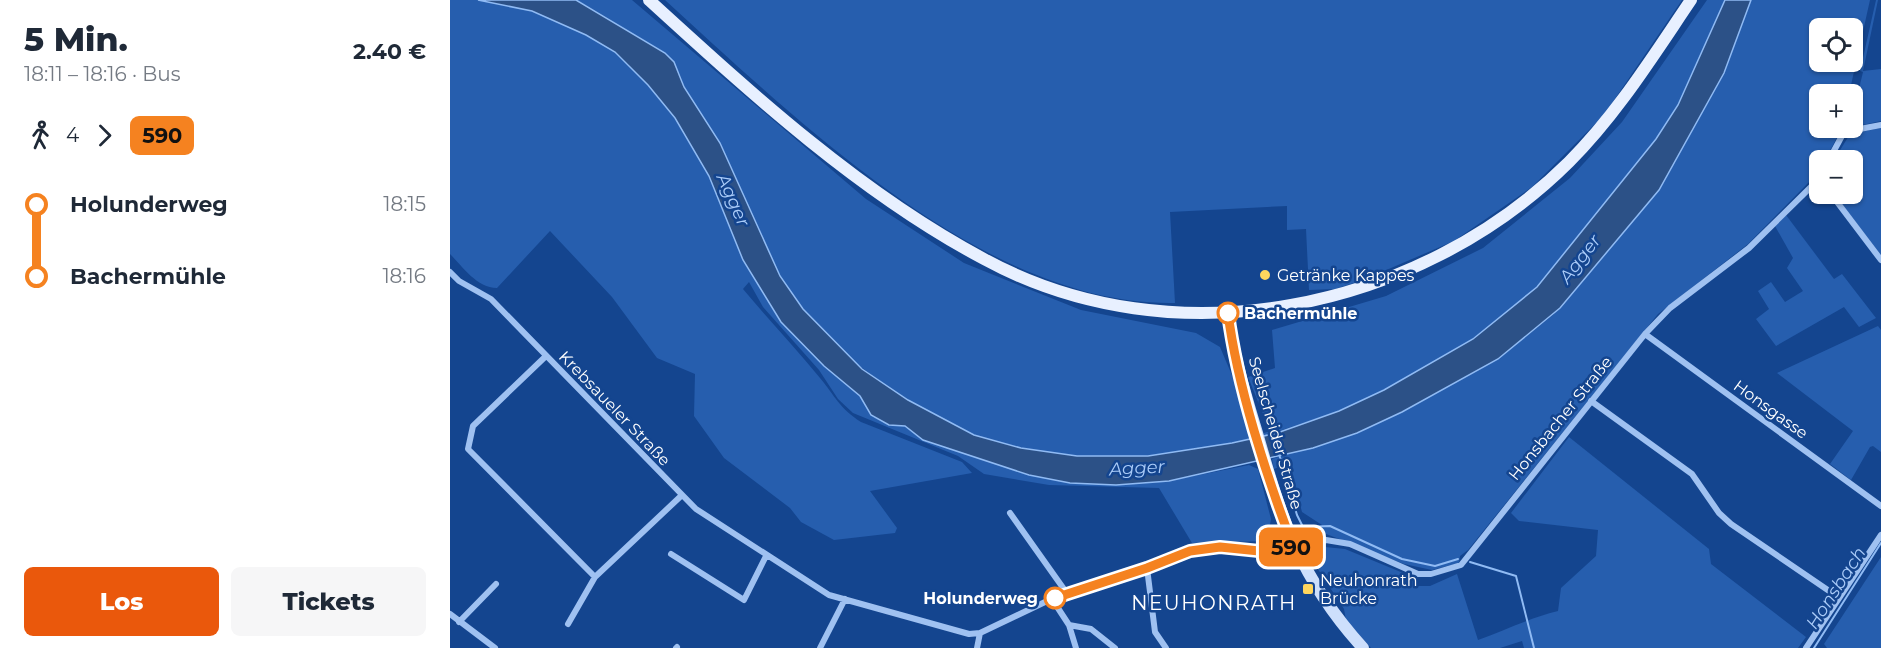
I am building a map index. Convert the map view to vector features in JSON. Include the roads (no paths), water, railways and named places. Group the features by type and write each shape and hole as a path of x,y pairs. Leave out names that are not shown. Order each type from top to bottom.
{"main road":[{"path":"649,0 773,109 866,183 930,228 986,261 1061,291 1105,304 1161,313 1228,313 1293,305 1342,294 1389,279 1464,242 1514,209 1568,163 1611,115 1691,0"}],"street":[{"path":"1834,150 1844,132 1881,125"},
{"name":"Honsbacher Straße","path":"1293,546 1317,541 1338,541 1419,574 1431,574 1461,565 1645,334 1670,308 1749,248 1809,189"},
{"path":"1839,204 1881,260"},
{"name":"Krebsaueler Straße","path":"450,272 459,281 491,299 681,496 766,556 829,595 969,633 980,633"},
{"name":"Seelscheider Straße","path":"1228,313 1252,418 1293,546 1318,592 1363,648"},
{"name":"Honsgasse","path":"1645,334 1881,506"},
{"path":"546,356 473,426 468,448 595,577"},
{"path":"1591,401 1692,474 1719,513 1731,524 1838,597"},
{"path":"568,624 595,577 681,496"},
{"path":"1010,513 1066,592"},
{"path":"1806,648 1881,535"},
{"path":"977,648 980,633 1066,592 1147,568 1190,551 1205,548 1269,552 1293,546"},
{"path":"671,554 744,600 766,556"},
{"path":"1147,568 1155,632 1166,648"},
{"path":"459,622 496,584"},
{"path":"1052,599 1069,625 1076,648"},
{"path":"820,648 844,600"},
{"path":"450,614 495,648"},
{"path":"1069,625 1091,629 1115,648"}],"water":[{"name":"Agger","path":"478,0 576,0 665,53 674,62 684,87 720,143 780,276 803,309 862,369 908,400 974,435 1021,448 1077,456 1148,456 1232,443 1277,433 1339,411 1384,390 1473,339 1537,287 1656,139 1678,105 1725,0 1751,0 1724,73 1659,190 1560,308 1498,359 1402,412 1357,433 1313,448 1169,481 1116,485 1070,483 1029,475 923,440 905,426 889,425 871,415 860,396 824,366 781,322 743,260 709,176 675,118 648,85 615,52 586,35 532,11"}],"waterway":[{"name":"Honsbach","path":"1279,454 1297,515 1303,527 1330,526 1402,559 1435,566 1458,559"},
{"name":"Honsbach","path":"1814,648 1881,543"},
{"name":"Honsbach","path":"1470,562 1516,576 1534,648"}],"place":[{"name":"Getränke Kappes","path":"1265,275"},
{"name":"Bachermühle","path":"1228,313"},
{"name":"Neuhonrath Brücke","path":"1308,589"},
{"name":"Holunderweg","path":"1055,598"}],"district":[{"name":"NEUHONRATH","path":"1214,603"}]}
